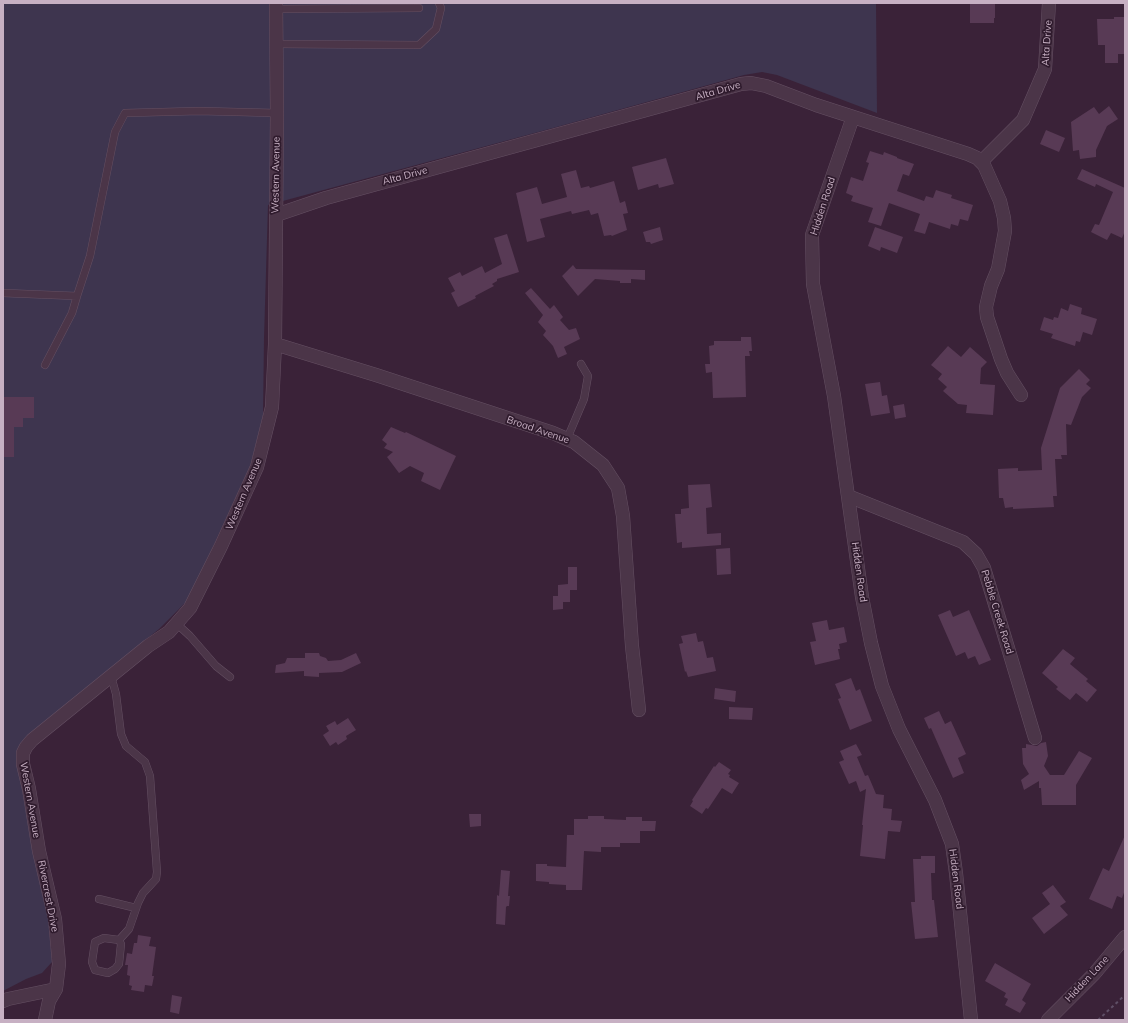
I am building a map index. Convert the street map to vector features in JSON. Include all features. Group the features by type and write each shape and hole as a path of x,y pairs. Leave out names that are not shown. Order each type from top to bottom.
{"street":[{"name":"Alta Drive","path":"276,215 326,198 741,84 752,83 766,86 816,106 968,154 977,158 981,162 1023,120 1045,70 1049,3"},
{"name":"Western Avenue","path":"39,851 29,789 23,764 26,747 32,740 148,646 169,632 177,624 190,608 258,467 272,407 275,344 277,113 276,6"},
{"name":"Hidden Road","path":"853,117 812,235 814,284 834,396 862,597 871,643 882,686 899,729 935,800 952,844 970,1020"},
{"path":"981,162 1000,201 1005,231 998,269 991,286 986,307 987,317 1007,373 1021,395"},
{"name":"Broad Avenue","path":"275,344 376,375 553,433 574,442 603,465 618,488 623,516 632,646 639,710"},
{"name":"Pebble Creek Road","path":"848,496 963,542 976,554 984,568 1035,738"},
{"name":"Rivercrest Drive","path":"39,851 54,919 59,964 56,990 50,1001 45,1020"},
{"name":"Hidden Lane","path":"1048,1020 1094,974 1125,937"},
{"path":"3,1002 8,999 56,990"}],"lane":[{"path":"276,44 419,45 436,29 441,8 439,3"},
{"path":"276,6 419,8"},
{"path":"45,365 72,313 90,256 115,132 125,113 200,111 277,113"},
{"path":"3,293 77,296"},
{"path":"567,439 584,399 588,376 581,364"},
{"path":"177,624 190,636 216,666 230,677"},
{"path":"111,676 116,694 121,734 126,746 145,762 150,776 157,872 156,879 144,893 136,908 129,929 119,940"},
{"path":"99,899 136,908"},
{"path":"104,938 119,940 121,944 119,964 115,969 108,973 96,970 92,962 96,942 104,938"}],"path":[{"path":"1098,1020 1125,995"}],"shaded area":[{"path":"3,3 876,3 877,113 777,75 762,72 744,75 268,205 263,416 251,464 189,599 159,629 29,735 19,750 48,916 52,962 42,973 26,979 3,991"}],"building":[{"path":"970,3 995,3 994,23 970,23"},
{"path":"1114,17 1125,17 1125,54 1118,54 1118,63 1105,63 1105,45 1098,45 1097,19 1114,19"},
{"path":"1109,106 1118,119 1107,126 1096,150 1096,157 1080,159 1079,150 1073,151 1071,122 1094,107 1099,114"},
{"path":"1046,130 1065,138 1059,152 1040,144"},
{"path":"870,151 883,155 884,152 914,164 909,176 903,174 897,191 924,201 926,196 933,198 936,190 952,195 951,198 973,205 968,221 960,219 958,226 951,224 950,229 929,222 925,234 914,231 920,214 889,203 881,226 868,222 873,208 851,201 853,196 846,193 851,177 863,181 869,163 866,162"},
{"path":"666,158 674,184 659,188 658,184 638,190 632,167"},
{"path":"1082,169 1125,188 1125,231 1122,238 1111,233 1107,240 1091,232 1095,224 1099,225 1113,192 1096,184 1095,187 1077,179"},
{"path":"576,170 581,188 589,186 590,188 614,181 620,203 625,201 628,213 623,214 627,230 612,236 604,236 598,213 591,215 589,210 572,214 571,211 540,219 545,237 527,242 516,193 537,187 542,204 567,197 561,174"},
{"path":"660,227 663,240 651,244 650,242 646,242 643,232"},
{"path":"875,227 903,237 897,253 881,247 880,251 868,246"},
{"path":"507,234 519,272 497,279 497,281 492,284 494,286 475,296 476,298 458,307 451,293 455,291 448,278 460,272 462,276 482,266 485,273 502,264 494,238"},
{"path":"573,265 576,269 645,270 645,280 631,279 631,283 620,283 620,281 595,279 578,296 562,276"},
{"path":"531,288 550,309 554,305 563,317 560,320 569,330 576,328 580,339 564,347 567,354 558,358 553,346 543,335 546,331 538,322 543,315 525,293"},
{"path":"1070,304 1082,308 1081,314 1097,319 1092,335 1083,332 1080,342 1076,341 1075,346 1051,338 1053,334 1040,330 1044,317 1053,320 1054,317 1058,318 1061,308 1068,311"},
{"path":"741,337 751,337 752,351 749,351 750,356 745,356 746,397 713,398 712,372 706,373 705,364 710,364 709,346 714,345 714,341 741,341"},
{"path":"948,346 961,357 970,347 987,362 981,368 980,384 995,385 993,415 966,413 967,405 958,404 943,391 947,387 938,379 942,374 931,365"},
{"path":"1079,369 1090,380 1086,384 1091,388 1082,397 1071,425 1066,424 1067,455 1061,455 1062,459 1055,459 1057,496 1053,496 1054,507 1005,508 1003,498 999,498 998,469 1018,468 1018,471 1042,470 1041,448 1060,388"},
{"path":"880,382 882,396 887,395 890,413 871,416 865,384"},
{"path":"3,397 34,397 34,418 23,418 23,427 14,427 14,457 3,457"},
{"path":"904,404 906,417 895,419 893,406"},
{"path":"391,427 405,433 406,432 456,456 440,490 421,481 424,473 410,466 399,473 387,457 393,452 384,448 387,444 382,440"},
{"path":"710,484 712,507 706,508 707,534 721,533 721,545 682,548 682,542 677,543 675,514 681,514 681,509 689,508 688,485"},
{"path":"730,548 731,574 717,575 716,549"},
{"path":"568,567 577,567 577,590 570,590 570,602 563,602 563,609 553,610 553,596 558,596 558,585 568,584"},
{"path":"950,610 953,617 969,610 991,660 979,665 975,656 968,659 965,652 956,656 938,615"},
{"path":"827,620 829,630 844,627 847,642 839,644 840,649 838,649 840,659 815,665 810,642 816,641 812,623"},
{"path":"696,633 698,642 703,641 707,658 713,657 716,671 688,677 686,671 685,672 679,644 683,643 681,636"},
{"path":"1063,649 1075,658 1070,664 1088,679 1086,681 1097,690 1087,702 1076,693 1070,700 1056,689 1058,687 1042,673"},
{"path":"305,653 319,653 320,656 326,658 328,661 341,660 356,653 361,663 342,672 319,673 319,677 304,676 304,671 275,673 276,665 285,663 287,658 305,658"},
{"path":"851,678 856,691 860,689 872,721 850,730 838,699 841,698 835,684"},
{"path":"715,688 736,691 735,702 714,699"},
{"path":"729,707 753,708 752,720 729,719"},
{"path":"939,711 945,724 951,721 966,754 958,758 964,773 953,778 931,728 929,729 924,718"},
{"path":"348,718 356,730 346,736 347,739 338,745 336,742 330,746 323,735 329,731 326,726 335,721 337,725"},
{"path":"1046,742 1048,756 1044,766 1050,775 1064,775 1079,751 1092,758 1076,785 1076,805 1042,805 1039,781 1024,790 1021,780 1029,774 1023,764 1022,748 1026,748 1026,744 1037,746"},
{"path":"856,744 862,755 857,757 865,776 868,775 876,794 884,795 883,808 892,809 891,820 902,821 900,832 888,831 885,859 860,856 866,789 860,792 856,781 849,784 839,762 844,760 840,751"},
{"path":"719,762 731,770 728,774 730,775 729,777 739,783 732,794 722,788 708,809 706,808 702,814 690,806 693,801 692,800 714,766 715,767"},
{"path":"469,814 481,814 481,826 470,827"},
{"path":"588,816 604,816 604,819 626,820 626,817 642,817 642,821 656,821 655,831 640,831 640,843 620,843 620,847 601,847 601,852 584,851 582,890 566,890 566,885 549,884 549,882 536,881 536,864 566,867 567,835 574,835 574,819 588,819"},
{"path":"1125,835 1125,890 1122,898 1117,896 1112,909 1089,899 1103,868 1109,871"},
{"path":"921,856 935,856 935,873 931,873 932,900 934,900 938,937 915,939 911,902 915,902 913,859 921,859"},
{"path":"501,870 510,871 508,896 510,896 509,906 506,907 505,925 496,924 497,895 499,896"},
{"path":"1053,885 1066,902 1060,906 1068,915 1044,934 1032,918 1050,904 1042,893"},
{"path":"138,935 151,937 149,946 156,947 152,986 145,985 144,992 131,990 132,986 129,985 130,976 127,975 128,965 125,965 127,953 132,954 134,943 137,943"},
{"path":"995,963 1031,984 1022,1000 1026,1003 1020,1013 1005,1005 1008,999 1004,997 1006,993 985,981"},
{"path":"172,995 182,997 179,1014 170,1012"}]}
